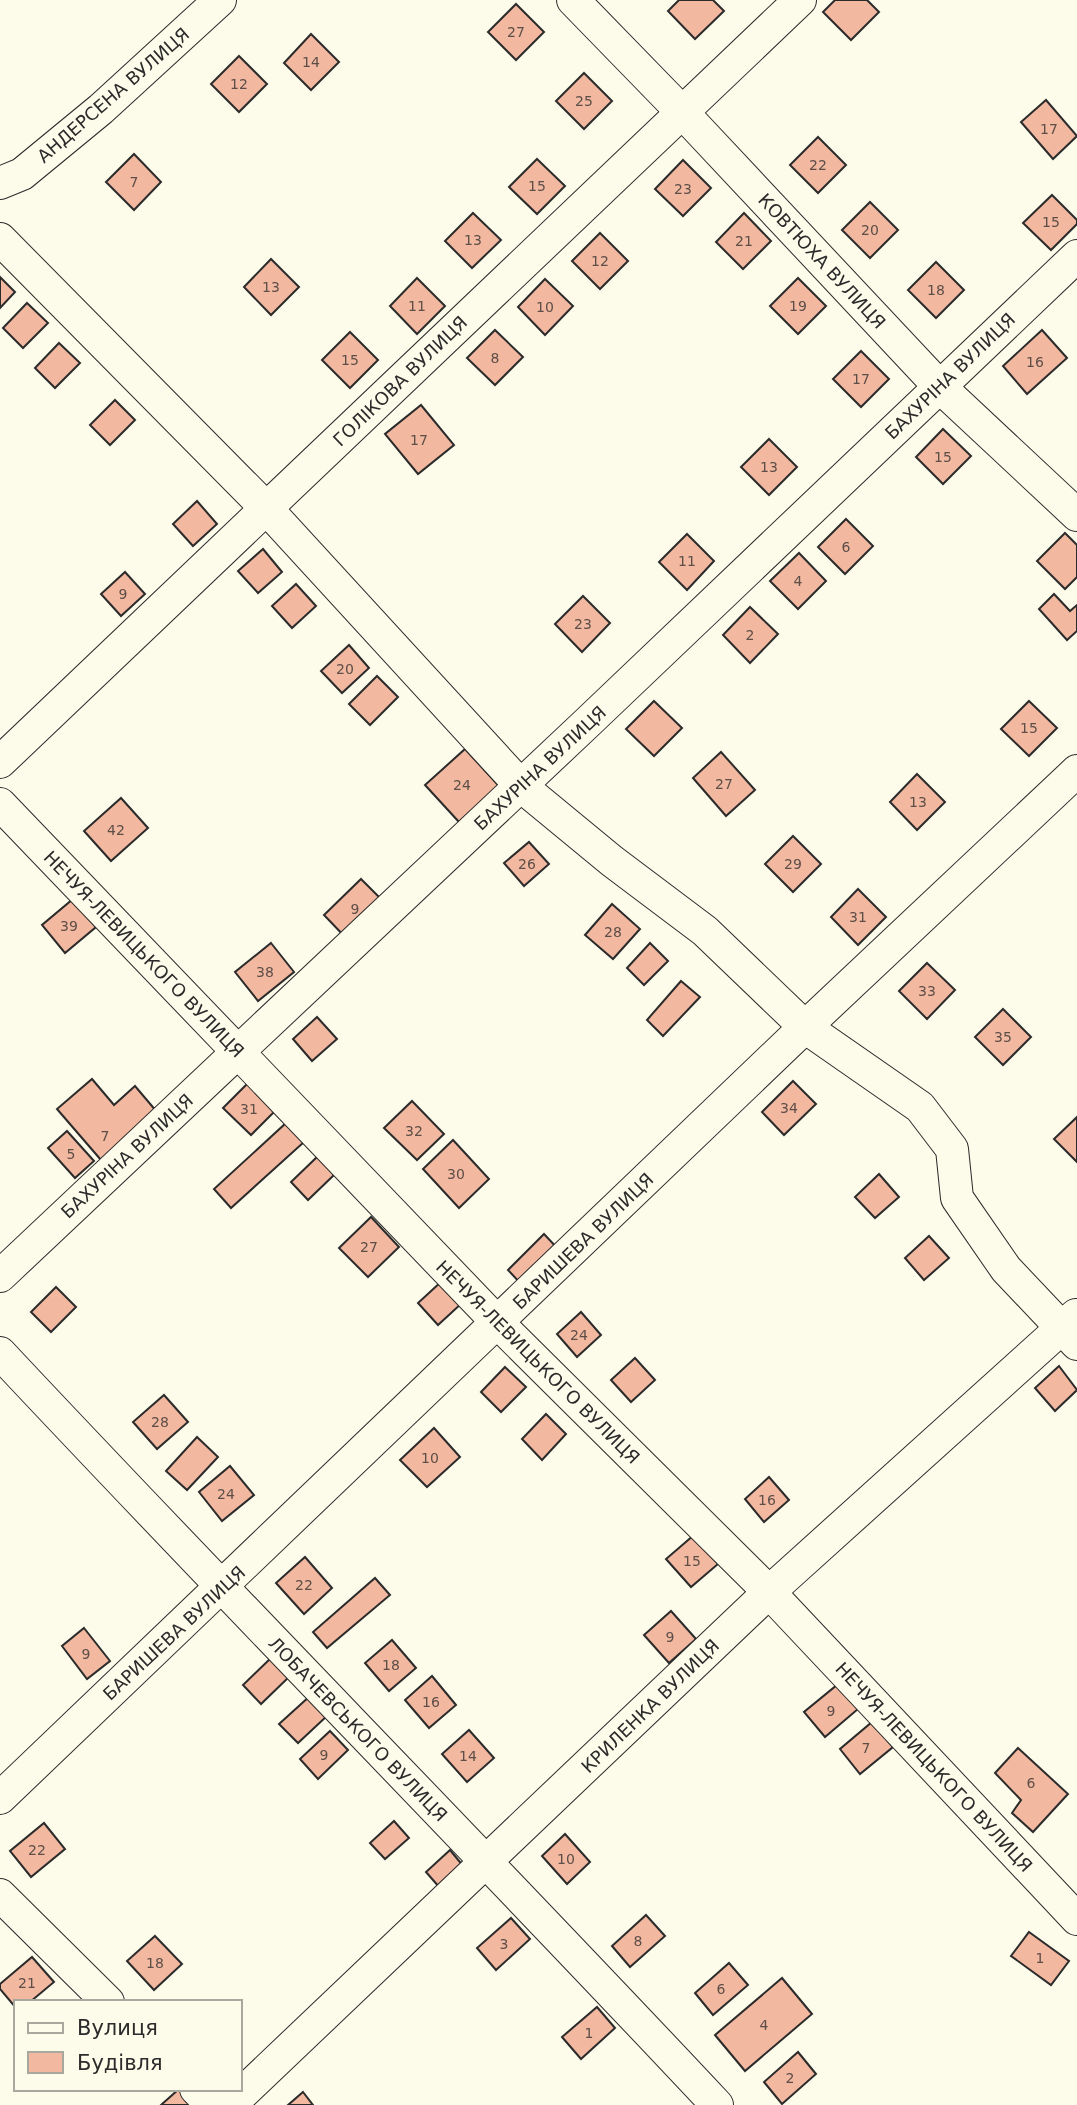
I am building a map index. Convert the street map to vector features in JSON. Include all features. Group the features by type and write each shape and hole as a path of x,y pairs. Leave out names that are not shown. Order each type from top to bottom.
{"street":[{"name":"АНДЕРСЕНА ВУЛИЦЯ","path":"0,183 22,174 101,109 220,0"},
{"name":"КОВТЮХА ВУЛИЦЯ","path":"573,0 939,386 1077,515"},
{"name":"ГОЛІКОВА ВУЛИЦЯ","path":"0,762 800,0"},
{"path":"0,239 266,508 521,786 705,931 805,1027 919,1107 952,1149 957,1198 1006,1269 1072,1329"},
{"name":"БАХУРІНА ВУЛИЦЯ","path":"0,1276 521,786 1077,256"},
{"name":"БАРИШЕВА ВУЛИЦЯ","path":"0,1798 805,1027 1077,771"},
{"name":"НЕЧУЯ-ЛЕВИЦЬКОГО ВУЛИЦЯ","path":"0,804 498,1323 769,1592 1077,1919"},
{"name":"КРИЛЕНКА ВУЛИЦЯ","path":"230,2105 769,1592 1072,1329"},
{"name":"ЛОБАЧЕВСЬКОГО ВУЛИЦЯ","path":"0,1353 221,1589 488,1861 717,2105"},
{"path":"0,1895 105,2000"},
{"path":"198,2091 212,2105"}],"building":[{"path":"679,0 713,0 724,11 695,39 668,11"},
{"path":"835,0 867,0 879,12 851,40 823,12"},
{"path":"516,4 544,32 516,60 488,32"},
{"path":"311,34 339,62 311,90 284,63"},
{"path":"239,56 267,84 239,112 211,84"},
{"path":"584,73 612,101 584,129 556,101"},
{"path":"1046,100 1077,136 1053,159 1021,122"},
{"path":"818,137 846,165 818,193 790,165"},
{"path":"134,154 161,182 134,210 106,182"},
{"path":"537,159 565,186 537,214 509,187"},
{"path":"683,160 711,188 683,216 655,189"},
{"path":"1052,195 1077,220 1077,224 1051,250 1023,223"},
{"path":"870,202 898,230 870,258 842,230"},
{"path":"473,213 501,240 472,268 445,241"},
{"path":"744,213 771,241 743,269 716,242"},
{"path":"600,233 628,261 600,289 572,261"},
{"path":"271,259 299,287 271,315 244,287"},
{"path":"936,262 964,290 936,318 908,290"},
{"path":"0,277 15,292 0,308"},
{"path":"417,278 445,306 417,334 390,306"},
{"path":"798,278 826,306 798,334 770,306"},
{"path":"545,279 573,306 545,335 518,307"},
{"path":"27,303 48,323 23,348 3,328"},
{"path":"495,330 523,357 495,385 467,358"},
{"path":"1042,330 1067,358 1027,394 1003,366"},
{"path":"350,332 378,360 350,388 322,360"},
{"path":"59,343 80,363 55,388 35,368"},
{"path":"861,351 889,379 861,407 833,379"},
{"path":"115,400 135,420 110,445 90,425"},
{"path":"421,405 454,445 418,474 385,434"},
{"path":"943,429 971,456 943,484 916,457"},
{"path":"769,439 797,467 769,495 741,467"},
{"path":"197,501 217,524 193,546 173,524"},
{"path":"846,519 873,546 845,574 818,547"},
{"path":"1065,533 1077,545 1077,577 1065,589 1037,561"},
{"path":"687,534 714,561 687,590 659,562"},
{"path":"263,549 282,572 258,593 238,571"},
{"path":"799,553 826,581 798,609 770,581"},
{"path":"125,572 145,594 121,616 101,594"},
{"path":"296,584 316,606 292,628 272,606"},
{"path":"1054,594 1070,611 1077,605 1077,631 1067,640 1039,609"},
{"path":"583,596 610,623 582,652 555,624"},
{"path":"750,607 778,634 750,663 723,635"},
{"path":"349,645 369,668 342,693 321,671"},
{"path":"377,676 398,697 370,725 349,704"},
{"path":"654,701 682,728 654,756 626,729"},
{"path":"1029,701 1057,728 1029,756 1001,729"},
{"path":"465,749 499,786 459,822 425,785"},
{"path":"721,752 755,790 726,816 693,778"},
{"path":"917,774 945,802 917,830 890,802"},
{"path":"121,798 148,828 111,861 84,831"},
{"path":"793,836 821,864 793,892 765,864"},
{"path":"529,842 549,864 524,886 504,863"},
{"path":"361,879 385,903 348,940 324,915"},
{"path":"858,889 886,917 858,945 831,917"},
{"path":"73,899 96,927 65,953 42,925"},
{"path":"612,904 640,929 613,959 585,935"},
{"path":"271,943 294,972 258,1001 235,972"},
{"path":"650,943 668,961 644,985 627,968"},
{"path":"927,963 955,990 927,1019 899,991"},
{"path":"681,981 700,997 663,1036 647,1020"},
{"path":"1003,1009 1031,1037 1003,1065 975,1037"},
{"path":"317,1017 337,1039 312,1061 293,1039"},
{"path":"92,1079 114,1105 135,1086 157,1112 101,1160 57,1109"},
{"path":"793,1081 816,1104 784,1135 762,1112"},
{"path":"248,1083 275,1111 251,1135 223,1108"},
{"path":"412,1101 444,1134 417,1160 384,1128"},
{"path":"1077,1117 1077,1162 1054,1139"},
{"path":"286,1123 304,1142 231,1208 214,1189"},
{"path":"67,1131 94,1161 75,1178 48,1148"},
{"path":"453,1140 489,1179 459,1208 423,1169"},
{"path":"317,1157 335,1174 308,1200 291,1182"},
{"path":"879,1174 899,1197 875,1218 855,1197"},
{"path":"371,1217 399,1247 368,1277 339,1248"},
{"path":"544,1234 560,1251 524,1287 508,1270"},
{"path":"929,1236 949,1258 924,1280 905,1258"},
{"path":"442,1281 462,1303 438,1325 418,1303"},
{"path":"56,1287 76,1307 51,1332 31,1312"},
{"path":"581,1312 601,1335 577,1357 557,1334"},
{"path":"635,1358 655,1380 631,1402 611,1380"},
{"path":"1059,1366 1077,1390 1055,1411 1035,1388"},
{"path":"505,1367 526,1387 501,1412 481,1392"},
{"path":"164,1395 188,1422 157,1449 133,1422"},
{"path":"546,1414 566,1434 542,1460 522,1439"},
{"path":"434,1428 460,1457 427,1487 400,1460"},
{"path":"197,1437 218,1457 187,1490 166,1471"},
{"path":"230,1466 254,1495 222,1521 199,1492"},
{"path":"769,1477 789,1500 764,1522 745,1499"},
{"path":"694,1535 718,1564 691,1587 666,1559"},
{"path":"305,1557 332,1588 304,1614 276,1583"},
{"path":"375,1578 390,1595 327,1648 313,1632"},
{"path":"671,1611 696,1639 669,1663 644,1635"},
{"path":"84,1628 110,1661 87,1679 62,1646"},
{"path":"392,1640 416,1668 389,1691 365,1663"},
{"path":"273,1656 291,1675 261,1704 243,1685"},
{"path":"432,1676 456,1705 429,1728 405,1700"},
{"path":"837,1685 858,1709 825,1737 804,1712"},
{"path":"310,1696 328,1715 298,1743 279,1724"},
{"path":"872,1722 893,1747 860,1774 840,1749"},
{"path":"469,1730 494,1758 467,1782 442,1754"},
{"path":"330,1731 348,1750 318,1779 300,1759"},
{"path":"1018,1748 1068,1794 1033,1832 1012,1813 1021,1800 995,1773"},
{"path":"394,1821 409,1838 385,1859 370,1843"},
{"path":"44,1823 65,1849 31,1877 10,1851"},
{"path":"565,1834 590,1862 567,1884 542,1856"},
{"path":"450,1850 464,1867 440,1888 426,1872"},
{"path":"646,1915 665,1936 630,1967 612,1946"},
{"path":"511,1918 530,1939 496,1970 477,1948"},
{"path":"1029,1932 1069,1961 1051,1985 1011,1956"},
{"path":"155,1936 182,1964 154,1990 127,1961"},
{"path":"32,1957 54,1982 32,2000 14,2000 14,2006 0,1989 0,1984"},
{"path":"729,1963 748,1985 713,2015 695,1993"},
{"path":"782,1978 812,2014 745,2071 715,2035"},
{"path":"597,2007 615,2028 581,2059 562,2037"},
{"path":"798,2052 816,2074 782,2104 764,2082"},
{"path":"177,2091 181,2091 194,2105 161,2105"},
{"path":"303,2092 313,2105 288,2105"}]}
